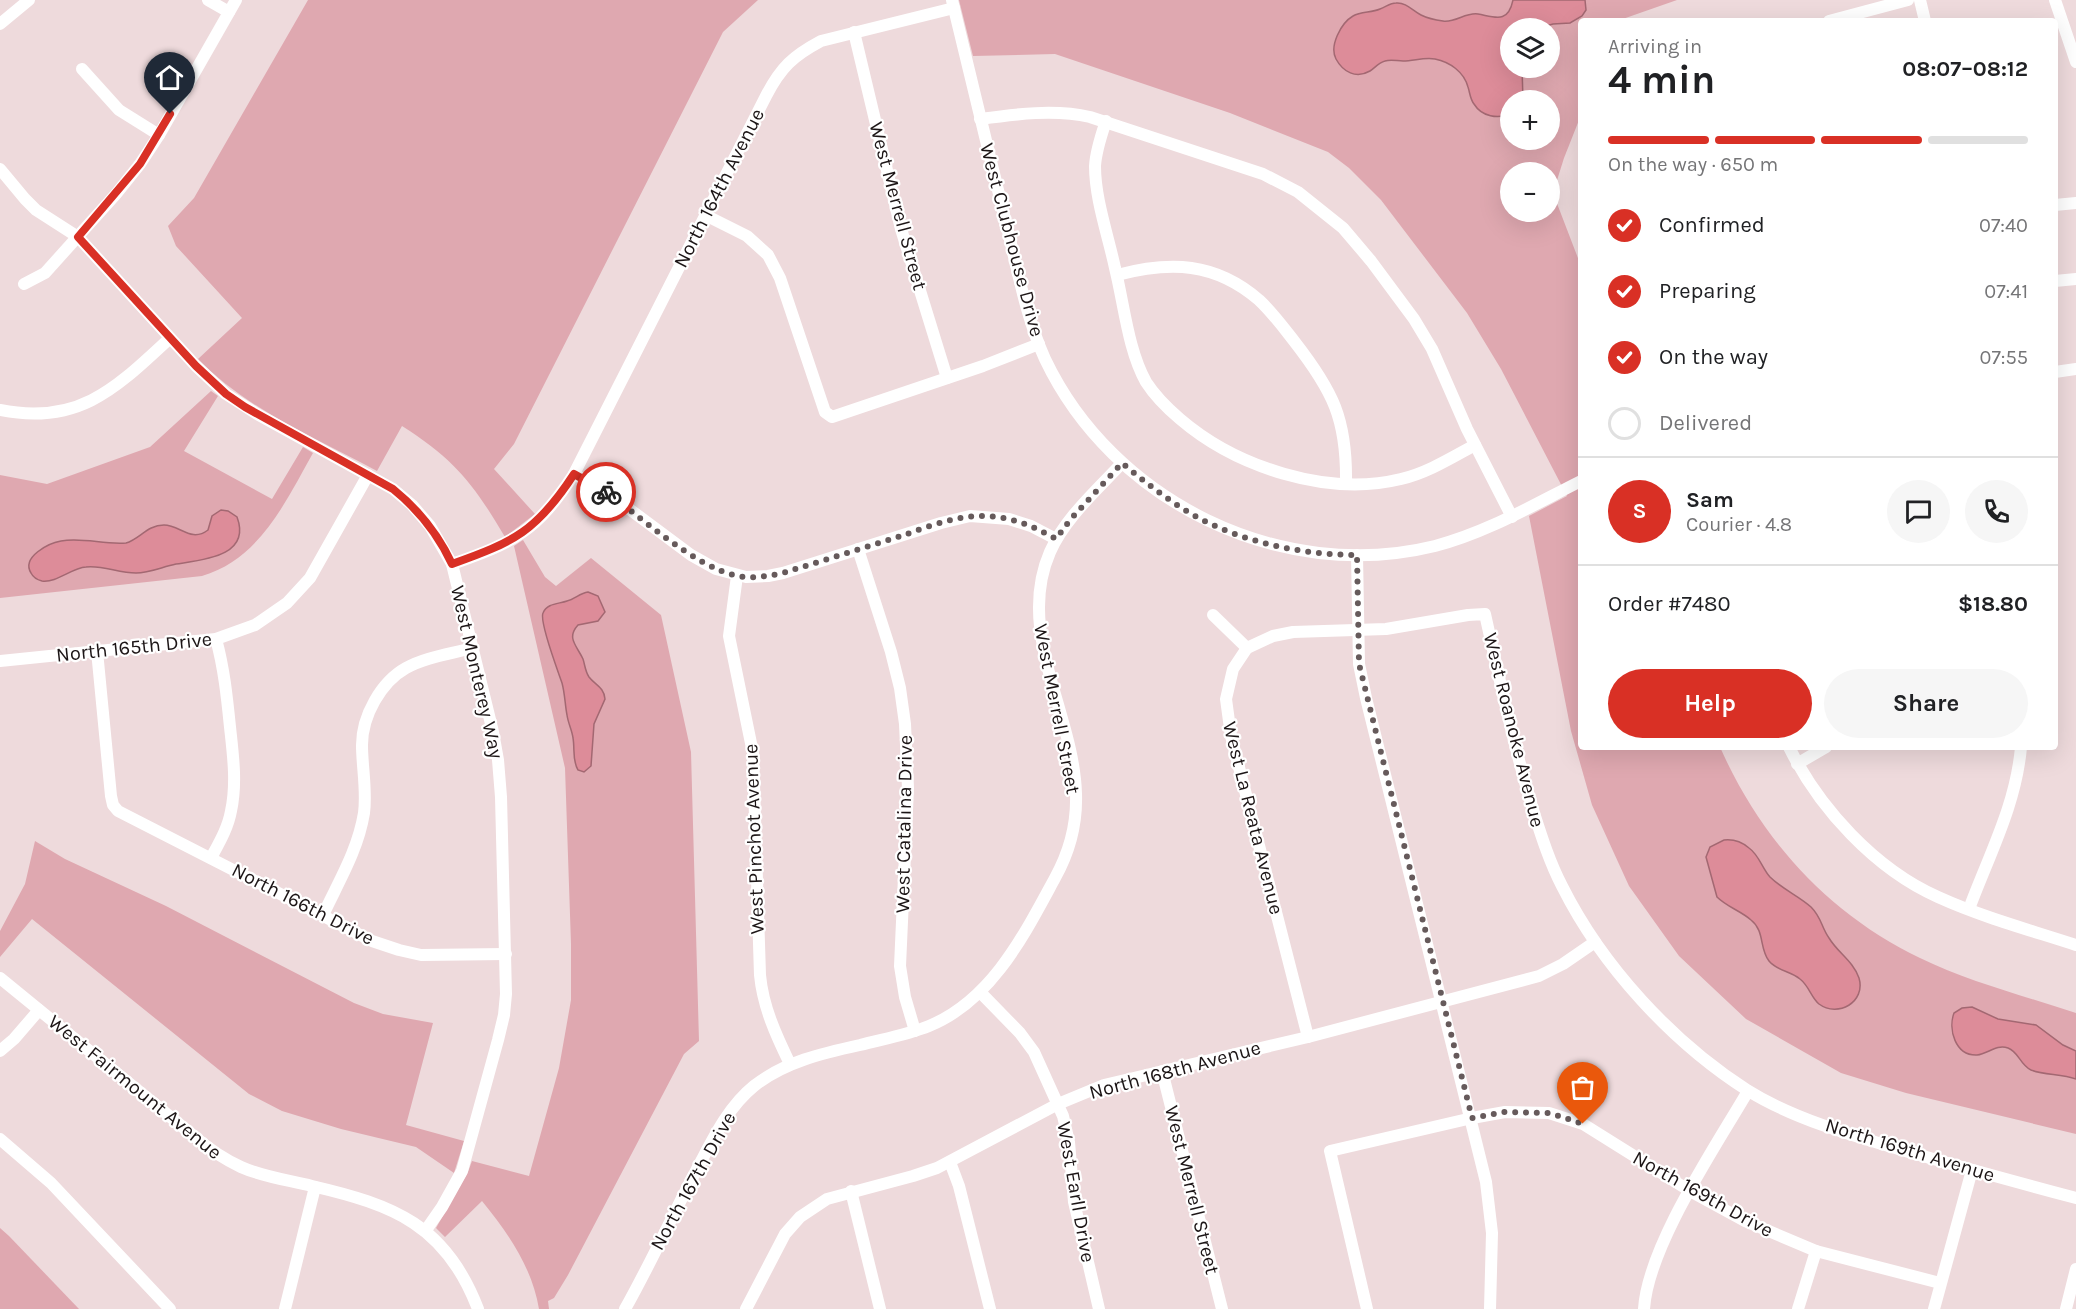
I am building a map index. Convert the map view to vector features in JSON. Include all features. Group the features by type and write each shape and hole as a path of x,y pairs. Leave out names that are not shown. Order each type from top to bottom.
{"street":[{"path":"0,24 28,0"},
{"path":"208,0 229,12"},
{"path":"24,284 45,273 140,164 236,0"},
{"path":"1840,18 1908,0"},
{"path":"1920,0 1924,18"},
{"path":"2055,0 2076,62"},
{"name":"North 164th Avenue","path":"452,564 494,549 524,532 551,506 574,474 771,86 786,64 804,50 822,41 953,4"},
{"name":"West Clubhouse Drive","path":"953,4 1026,304 1039,344 1071,404 1122,463 1157,492 1198,517 1286,548 1336,555 1357,555 1388,554 1432,546 1479,533 1578,483"},
{"name":"West Merrell Street","path":"854,32 896,212 947,378"},
{"path":"82,69 119,110 159,135"},
{"path":"980,119 1066,113 1106,122 1263,174 1298,192 1328,214 1371,261 1424,334 1475,446 1512,517"},
{"path":"1106,122 1097,153 1096,178 1117,275 1141,372 1154,394 1170,410 1205,438 1249,461 1292,476 1346,483 1385,482 1413,476 1475,446"},
{"name":"West Monterey Way","path":"0,170 36,210 78,237 206,376 236,401 393,489 422,515 441,542 452,564 498,760 506,954 504,1016 464,1164 450,1194 426,1230"},
{"path":"2058,205 2076,203"},
{"path":"705,214 747,236 768,255 780,278 825,412 832,417 1039,344"},
{"path":"1117,275 1155,266 1184,267 1217,275 1233,282 1260,301 1297,345 1329,390 1345,440 1346,483"},
{"path":"2058,281 2076,279"},
{"path":"0,410 28,414 52,412 71,409 94,400 122,382 170,338"},
{"path":"2058,372 2076,369"},
{"name":"West Merrell Street","path":"980,992 1008,957 1057,875 1070,842 1075,818 1075,779 1038,618 1038,599 1043,572 1056,539 1070,520 1122,463"},
{"path":"574,474 605,491 705,564 737,576 768,576 941,523 976,516 1009,519 1031,526 1056,539"},
{"name":"North 165th Drive","path":"0,661 216,639 240,632 268,617 303,587 318,566 368,475"},
{"name":"West Catalina Drive","path":"858,549 891,652 905,724 908,788 900,966 905,997 915,1031"},
{"path":"1357,555 1359,664 1486,1182 1492,1233 1490,1309"},
{"name":"West Pinchot Avenue","path":"737,576 729,636 753,753 761,983 770,1021 790,1064"},
{"name":"West Roanoke Avenue","path":"1358,628 1386,629 1485,614 1521,770 1542,837 1562,886 1595,942 1669,1030 1748,1091"},
{"path":"1214,615 1247,648 1283,634 1358,628"},
{"path":"211,858 231,813 234,788 234,761 225,679 216,639"},
{"path":"323,915 354,853 361,830 365,789 362,742 366,720 375,699 405,669 425,660 472,648"},
{"name":"West La Reata Avenue","path":"1247,648 1233,669 1226,699 1231,736 1308,1037"},
{"name":"North 166th Drive","path":"97,651 111,796 118,811 372,941 421,955 506,954"},
{"path":"1790,750 1797,764 1824,804 1867,849 1915,885 1937,897 1968,909 2076,945"},
{"path":"1797,764 1821,750"},
{"path":"1968,909 2009,810 2021,750"},
{"name":"North 168th Avenue","path":"746,1309 779,1244 792,1225 818,1204 837,1195 926,1173 1058,1104 1104,1086 1308,1037 1539,976 1563,964 1595,942"},
{"name":"West Fairmount Avenue","path":"0,978 211,1150 242,1167 259,1173 377,1204 403,1215 426,1230 447,1251 465,1278 478,1309"},
{"name":"North 167th Drive","path":"625,1309 705,1154 728,1114 752,1087 790,1064 915,1031 953,1014 980,992"},
{"name":"West Earll Drive","path":"980,992 1028,1043 1058,1104 1068,1134 1074,1202 1099,1309"},
{"path":"0,1051 14,1039 39,1010"},
{"name":"West Merrell Street","path":"1162,1071 1222,1309"},
{"path":"1644,1309 1655,1266 1667,1235 1748,1091"},
{"name":"North 169th Avenue","path":"1748,1091 1802,1117 1855,1137 2076,1198"},
{"name":"North 169th Drive","path":"1367,1309 1330,1151 1505,1112 1550,1113 1583,1124 1690,1191 1745,1221 1816,1251 1940,1283"},
{"path":"0,1139 64,1196 170,1309"},
{"path":"950,1162 959,1185 990,1309"},
{"path":"1934,1309 1972,1170"},
{"path":"285,1309 315,1187"},
{"path":"852,1191 880,1309"},
{"path":"1798,1309 1816,1251"},
{"path":"2066,1309 2076,1269"}],"shaded area":[{"path":"308,0 758,0 723,32 514,444 494,469 535,514 505,537 483,502 461,474 436,450 402,426 377,471 306,435 260,408 238,393 198,359 242,318 176,246 168,226 194,198"},
{"path":"959,0 1677,0 1626,18 1578,18 1578,123 1560,171 1560,162 1500,162 1500,222 1560,222 1560,211 1578,258 1578,750 1722,750 1756,813 1777,843 1801,871 1856,920 1887,940 1939,967 2076,1013 2076,1134 1906,1093 1841,1073 1746,1019 1679,956 1629,886 1592,805 1571,731 1529,516 1567,496 1501,369 1467,313 1381,200 1349,168 1328,152 1230,113 1055,54 973,56"},
{"path":"1513,0 1585,0 1586,10 1582,16 1570,23 1560,24 1560,18 1500,18 1500,78 1522,78 1523,90 1500,90 1500,116 1490,116 1481,112 1473,102 1463,77 1456,68 1441,60 1427,58 1407,61 1387,60 1370,71 1355,74 1346,71 1334,54 1337,35 1349,19 1359,13 1377,10 1392,4 1406,5 1423,16 1443,21 1474,14 1500,17 1508,13"},
{"path":"211,391 218,396 184,451 272,499 303,447 313,453 281,509 255,542 222,568 202,576 0,598 0,475 47,484 150,447"},
{"path":"221,510 228,511 237,517 240,530 237,541 231,548 210,558 141,573 86,567 48,581 36,578 29,567 33,556 61,541 126,543 153,527 164,525 191,534 202,534 208,530 212,516"},
{"path":"523,540 545,577 556,586 591,558 661,615 691,752 699,1041 684,1054 568,1275 554,1298 548,1301 549,1309 539,1309 531,1279 518,1251 482,1201 445,1237 436,1228 472,1161 529,1176 559,1068 571,1000 565,768 514,546"},
{"path":"588,592 598,596 605,612 598,621 578,625 573,638 588,675 601,689 605,699 594,724 591,766 584,772 578,770 575,762 573,738 563,687 546,636 543,613 550,606"},
{"path":"1724,840 1737,841 1749,848 1770,877 1815,911 1829,938 1859,978 1858,994 1849,1005 1834,1009 1819,1004 1800,979 1769,961 1755,924 1717,897 1706,857 1710,847"},
{"path":"35,841 65,859 166,906 354,1003 383,1014 433,1023 406,1125 464,1141 454,1173 416,1147 341,1129 282,1111 249,1094 32,919 0,957 0,931 25,884"},
{"path":"1972,1007 1998,1019 2036,1025 2063,1045 2076,1051 2076,1079 2031,1070 2024,1065 2015,1052 2004,1047 1977,1055 1963,1051 1955,1040 1952,1019 1954,1013 1962,1008"},
{"path":"0,1228 9,1236 79,1309 0,1309"}],"way so far":[{"path":"606,492 705,564 727,573 746,577 783,573 970,516 1009,519 1043,531 1056,539 1070,520 1122,463 1157,492 1198,517 1219,526 1286,548 1336,555 1357,555 1359,664 1472,1118 1505,1112 1550,1113 1583,1124"}],"route":[{"path":"170,114 140,164 78,237 215,385 245,407 393,489 422,515 452,564 494,549 524,532 541,518 574,474 606,492"}]}
